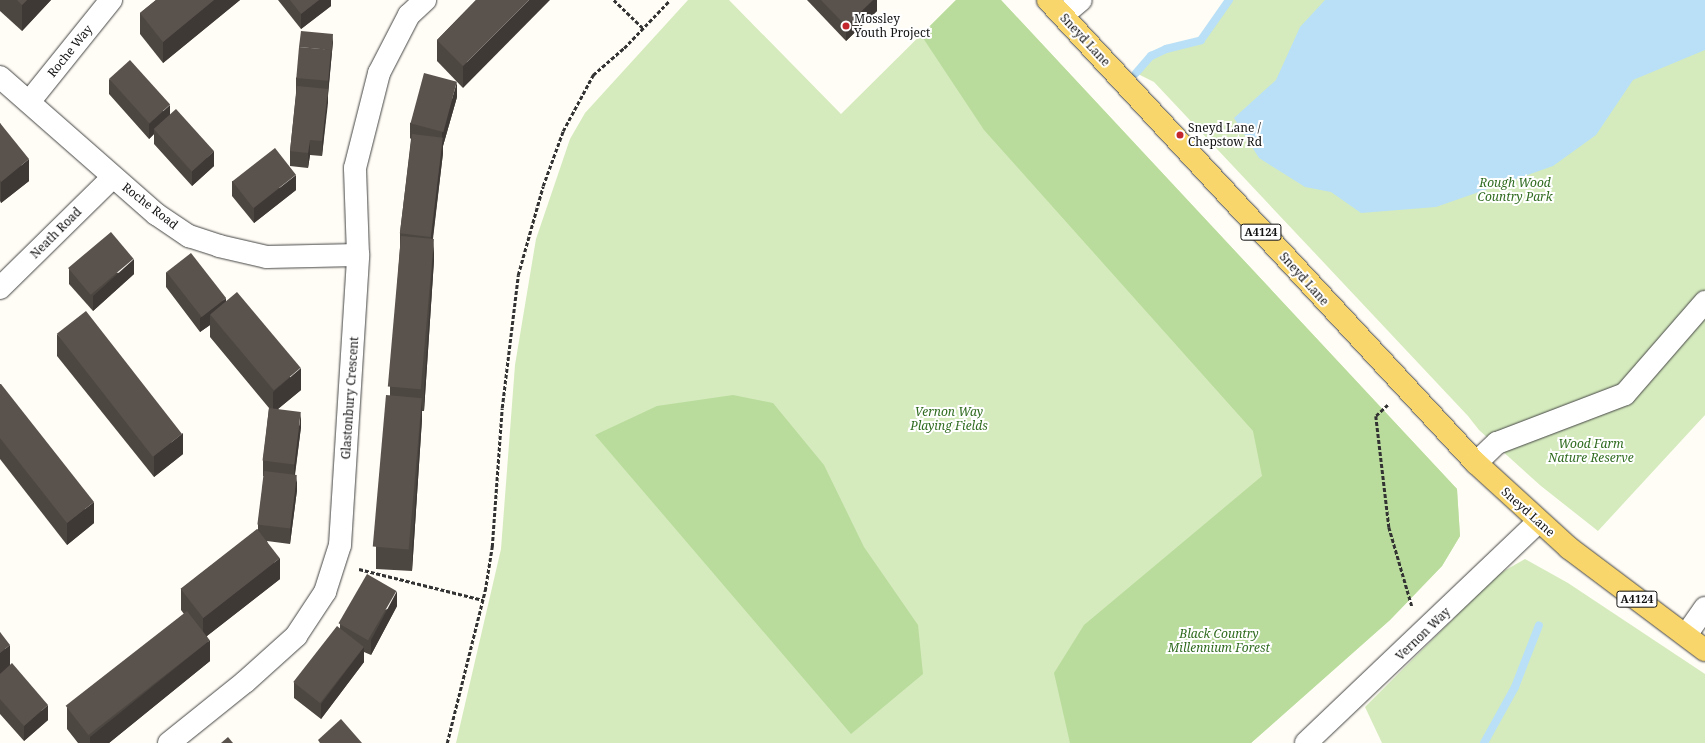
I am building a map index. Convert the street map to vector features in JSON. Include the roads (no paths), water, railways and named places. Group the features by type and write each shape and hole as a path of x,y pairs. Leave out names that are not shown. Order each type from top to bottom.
{"main road":[{"name":"Sneyd Lane","path":"1048,0 1406,390 1476,463 1538,522 1569,548 1686,635"},
{"name":"A4124","path":"1686,635 1705,650"}],"street":[{"name":"Roche Way","path":"29,102 111,0"},
{"name":"Glastonbury Crescent","path":"169,743 245,682 296,636 325,592 335,563 340,545 358,255 355,168 379,73 409,15 425,0"},
{"path":"1063,15 1081,0"},
{"name":"Roche Road","path":"0,77 112,177 156,214 184,232 219,246 267,256 358,255"},
{"name":"Neath Road","path":"0,288 112,177"},
{"path":"1476,463 1497,443 1625,394 1705,302"},
{"name":"Vernon Way","path":"1306,743 1419,638 1538,522"},
{"path":"1686,635 1705,608"}],"water":[{"path":"1325,0 1705,0 1705,50 1633,80 1596,135 1553,166 1436,207 1361,213 1331,192 1305,187 1259,158 1234,118 1276,80 1300,27"}],"waterway":[{"path":"1136,73 1151,56 1166,49 1201,40 1229,0"},
{"path":"1484,743 1515,687 1539,625"}],"place":[{"name":"Mossley Youth Project","path":"846,26"},
{"name":"Sneyd Lane / Chepstow Rd","path":"1180,135"}],"park label":[{"name":"Rough Wood Country Park","path":"1515,190"},
{"name":"Vernon Way Playing Fields","path":"949,419"},
{"name":"Wood Farm Nature Reserve","path":"1591,451"},
{"name":"Black Country Millennium Forest","path":"1219,641"}]}
